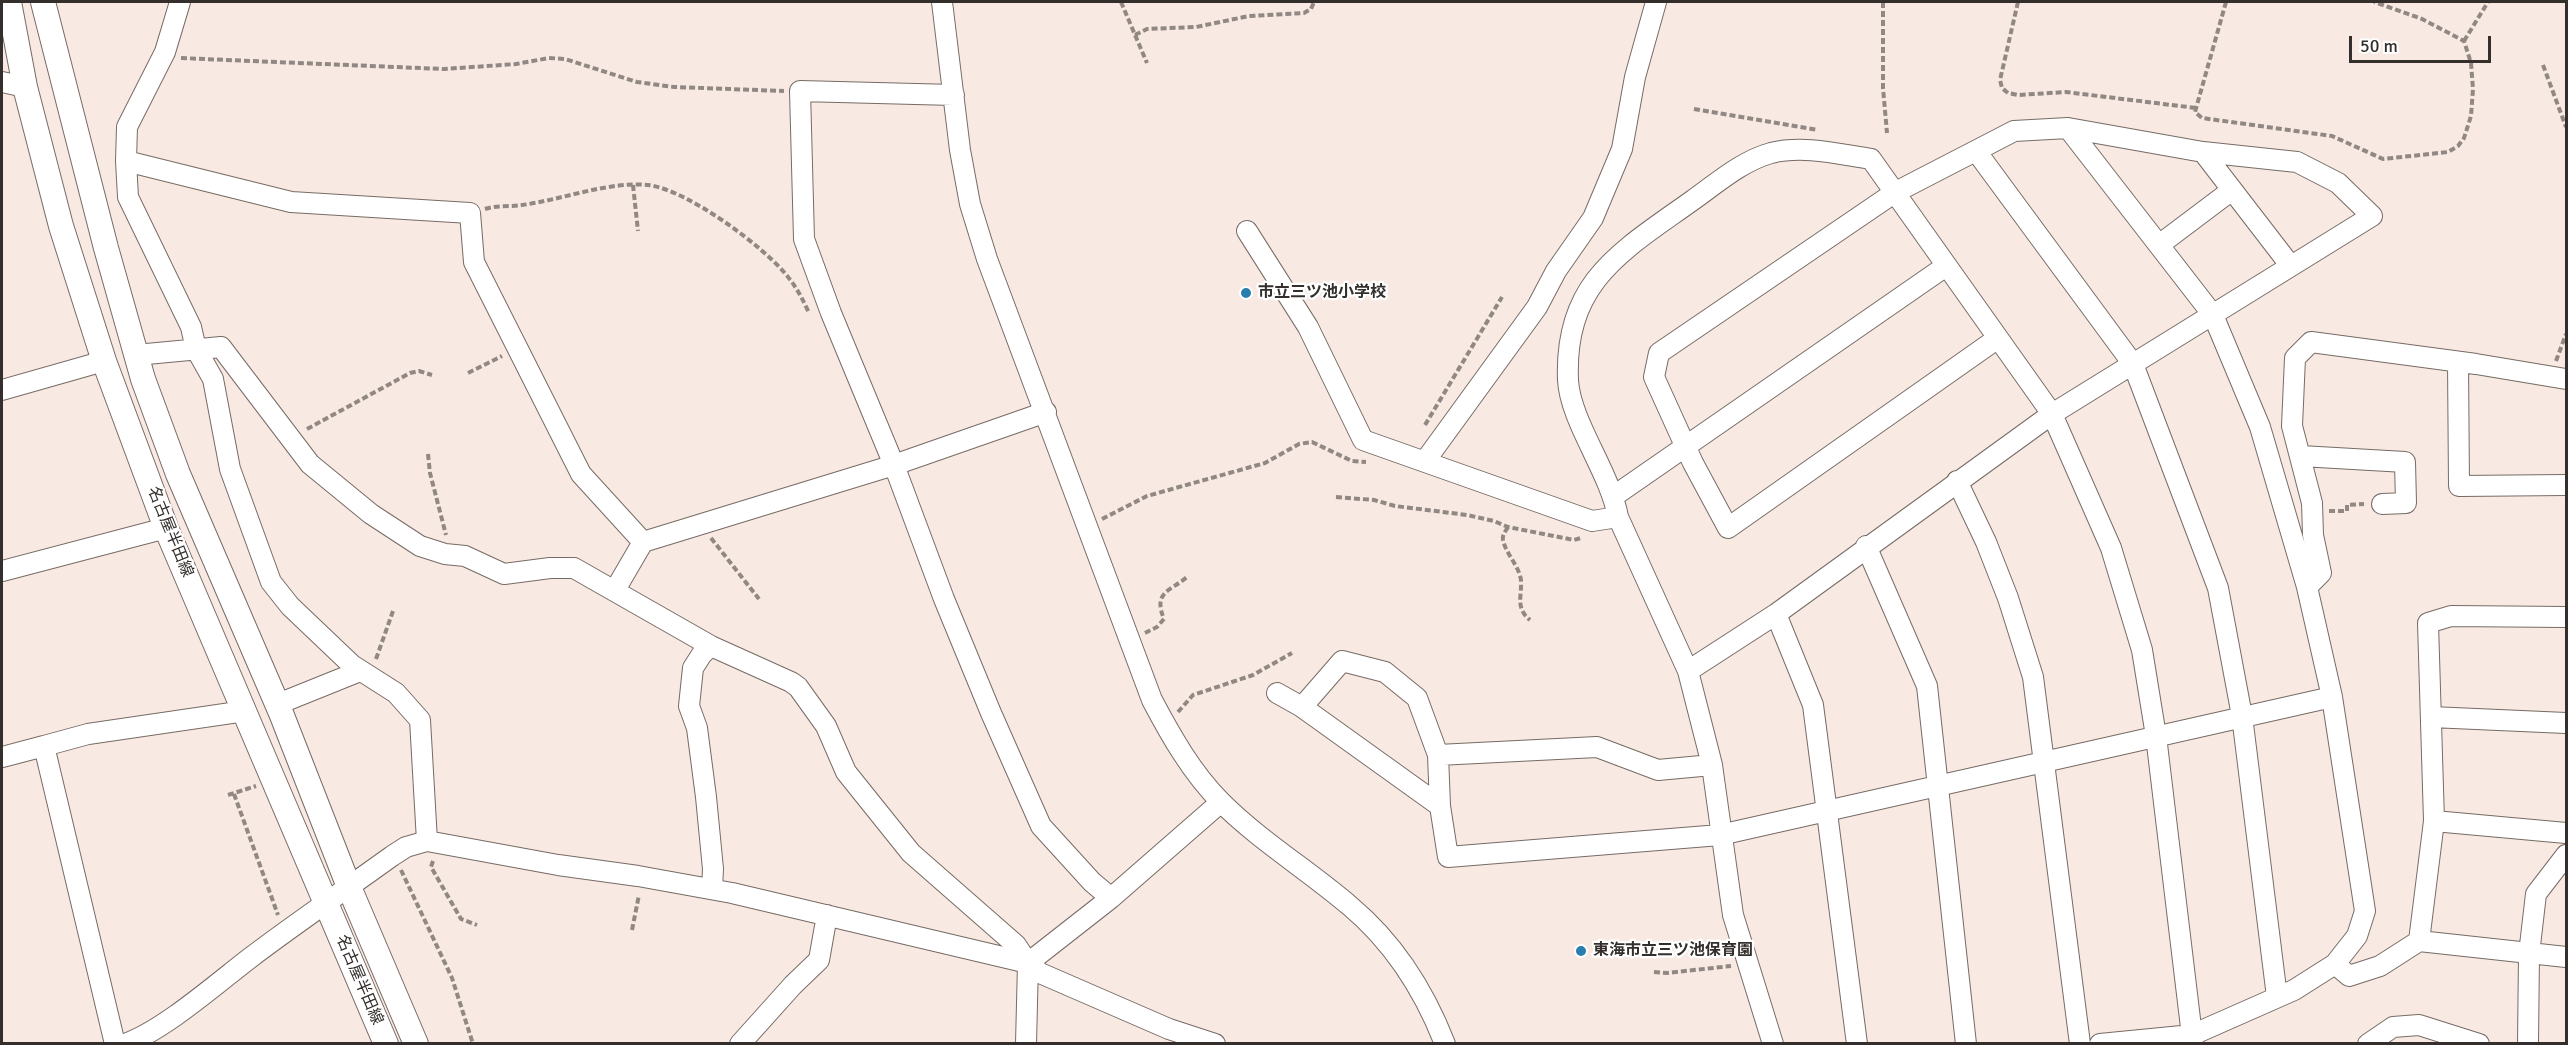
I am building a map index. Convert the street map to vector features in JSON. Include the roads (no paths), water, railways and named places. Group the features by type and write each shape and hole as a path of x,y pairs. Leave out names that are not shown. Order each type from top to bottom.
{"main road":[{"name":"名古屋半田線","path":"9,2 25,87 61,226 104,362 166,528 386,1044"},
{"name":"名古屋半田線","path":"43,2 136,355 178,474 278,704 349,887 416,1044"}],"street":[{"path":"180,2 165,51 127,127 128,197 191,327 196,349 213,379 230,468 271,582 290,606 365,674 396,693 420,720 433,842"},
{"path":"942,2 960,150 970,204 987,259 1046,411 1152,700 1182,753 1221,802 1351,907 1376,930 1417,984 1429,1004 1446,1044"},
{"path":"1416,458 1537,307 1556,271 1593,218 1622,149 1635,77 1656,2"},
{"path":"2,82 25,87"},
{"path":"954,95 800,91 804,239 831,313 894,465 952,619 1041,826 1092,882 1111,898"},
{"path":"2068,128 2213,315 2260,427 2307,587 2332,697 2365,911 2356,936 2335,964 2294,990 2192,1039 2100,1044"},
{"path":"1688,671 1776,614 1866,546 2052,414 2372,216 2338,183 2296,162 2203,152 2068,128 2014,131 1894,193 1659,353 1654,377 1686,447 1728,528 1998,338"},
{"path":"1773,1044 1733,915 1712,765 1688,671 1618,517 1614,496 1576,413 1568,384 1571,331 1590,286 1606,267 1633,242 1737,169 1770,153 1804,149 1871,159 2052,414 2111,548 2142,650 2156,736 2192,1039"},
{"path":"1976,151 2133,364 2218,588 2242,716 2277,997"},
{"path":"2203,152 2290,265"},
{"path":"126,161 291,202 470,213 474,262 581,474 643,542"},
{"path":"2159,245 2232,190"},
{"path":"1248,231 1308,327 1363,440 1592,521 1618,517"},
{"path":"1614,496 1946,266"},
{"path":"2307,587 2321,573 2313,535 2312,511 2301,456 2292,426 2295,358 2311,342 2560,378"},
{"path":"136,355 221,346 310,464 371,514 420,546 445,554 465,556 504,574 550,568 574,568 711,646 798,687 826,726 846,772 865,799 911,853 1016,945 1028,963 1040,973 1089,993 1112,1006 1169,1029 1215,1044"},
{"path":"2,390 104,362"},
{"path":"2458,362 2459,486 2566,485"},
{"path":"615,590 643,542 894,465 1046,411"},
{"path":"2301,456 2405,462 2406,503 2382,504"},
{"path":"1957,481 1986,542 2033,677 2080,1044"},
{"path":"2,571 166,528"},
{"path":"1866,546 1926,686 1966,1044"},
{"path":"1776,614 1813,705 1829,811 1857,1044"},
{"path":"2419,941 2434,821 2428,623 2451,616 2566,617"},
{"path":"711,646 702,654 693,668 689,706 697,728 706,797 713,868 712,889"},
{"path":"1302,707 1342,661 1385,672 1417,698 1438,755 1440,806 1448,857 1720,835 2332,697"},
{"path":"278,704 365,674"},
{"path":"1277,693 1302,707 1440,806"},
{"path":"2,757 88,734 245,711"},
{"path":"2430,717 2566,723"},
{"path":"44,746 115,1044"},
{"path":"1438,755 1597,747 1658,770 1712,765"},
{"path":"1028,963 1111,898 1221,802"},
{"path":"2434,821 2566,833"},
{"path":"136,1042 286,930 392,856 406,847 433,842 558,866 582,867 712,889 1028,963"},
{"path":"2528,1044 2529,954 2535,894 2566,855"},
{"path":"740,1044 793,985 819,960 827,915"},
{"path":"2335,964 2349,976 2380,966 2419,941 2566,957"},
{"path":"1026,1044 1028,963"},
{"path":"2368,1044 2393,1027 2419,1025 2480,1044"}],"place":[{"name":"市立三ツ池小学校","path":"1246,293"},
{"name":"東海市立三ツ池保育園","path":"1581,951"}]}
